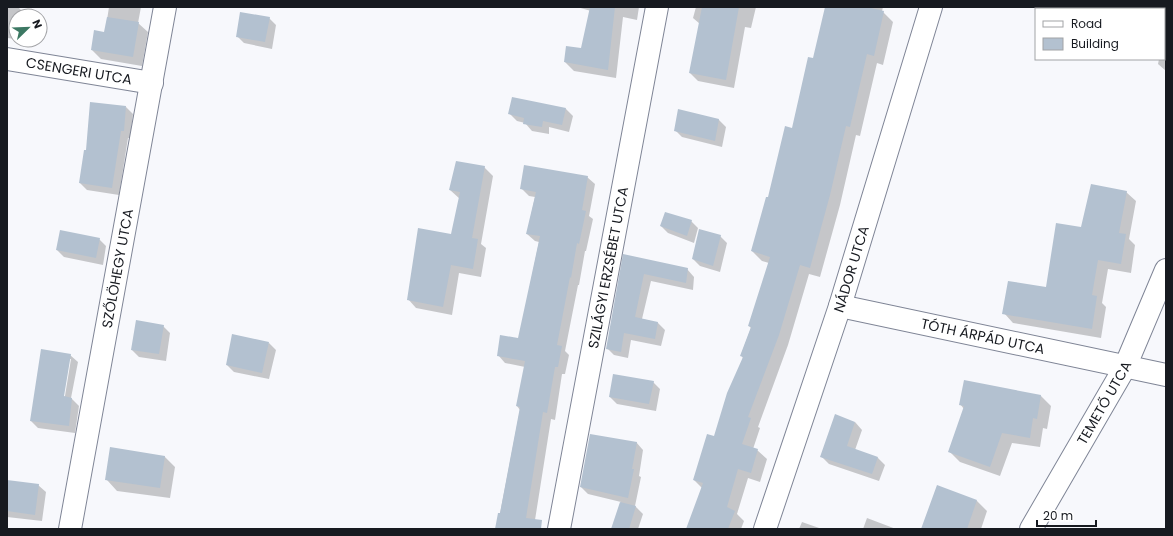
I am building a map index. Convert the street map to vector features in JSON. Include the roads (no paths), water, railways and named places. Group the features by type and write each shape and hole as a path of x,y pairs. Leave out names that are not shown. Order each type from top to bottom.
{"street":[{"name":"SZŐLÖHEGY UTCA","path":"70,529 165,7"},
{"name":"SZILÁGYI ERZSÉBET UTCA","path":"559,529 656,7"},
{"name":"NÁDOR UTCA","path":"766,529 840,306 931,7"},
{"name":"CSENGERI UTCA","path":"7,60 152,83"},
{"name":"TEMETŐ UTCA","path":"1031,529 1125,367 1166,270"},
{"name":"TÓTH ÁRPÁD UTCA","path":"840,306 1166,375"}]}
